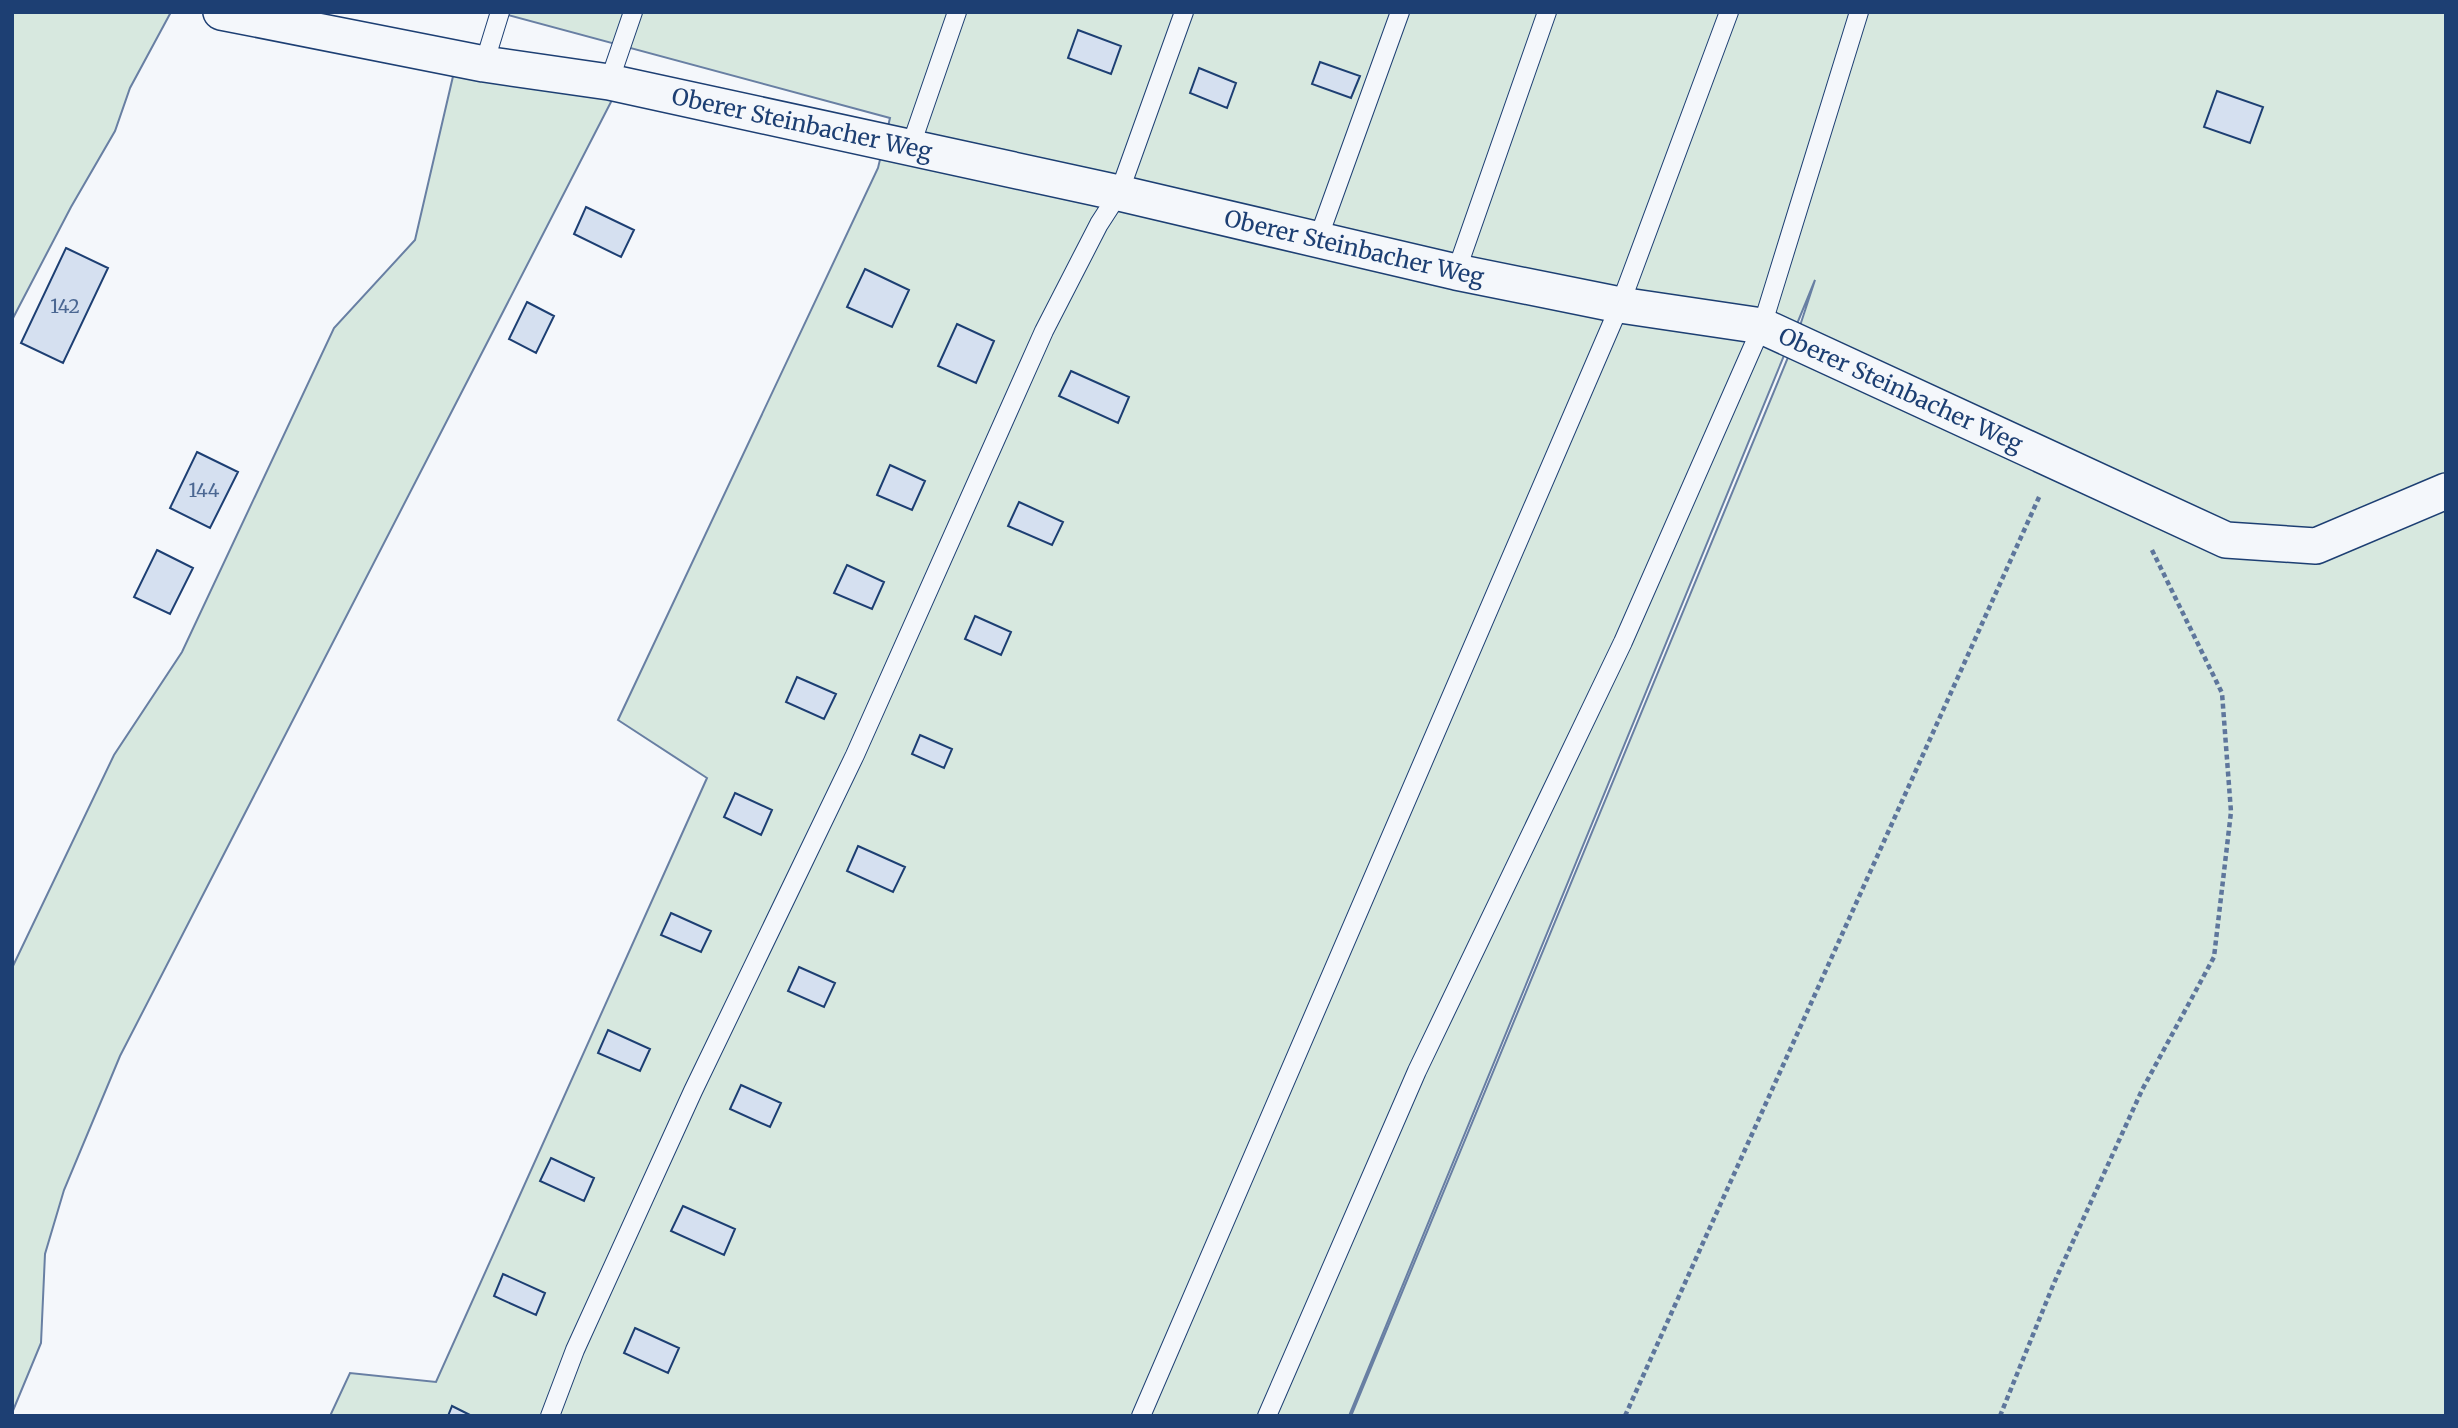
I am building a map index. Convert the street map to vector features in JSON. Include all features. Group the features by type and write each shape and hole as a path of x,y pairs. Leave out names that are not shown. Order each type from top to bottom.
{"street":[{"name":"Oberer Steinbacher Weg","path":"221,12 484,64 609,82 1119,193 1456,272 1620,305 1762,326 2226,540 2316,546 2446,491"}],"lane":[{"path":"484,64 500,12"},
{"path":"609,82 633,12"},
{"path":"910,148 957,12"},
{"path":"551,1416 575,1350 694,1091 855,755 1044,331 1099,224 1119,193 1184,12"},
{"path":"1318,239 1400,12"},
{"path":"1456,272 1547,12"},
{"path":"1141,1416 1620,305 1729,12"},
{"path":"1267,1416 1417,1071 1623,642 1762,326 1859,12"}],"path":[{"path":"1625,1416 2056,461"},
{"path":"2000,1416 2054,1283 2141,1090 2214,957 2231,812 2222,693 2124,493"}],"shaded area":[{"path":"12,12 171,12 130,88 115,131 71,207 12,320"},
{"path":"497,12 2446,12 2446,1416 1351,1416 1796,338 1815,280 1349,1416 330,1416 350,1373 436,1382 707,778 618,720 878,168 890,118"},
{"path":"454,72 612,100 120,1056 64,1190 45,1254 41,1343 12,1413 12,968 114,755 182,652 334,328 415,240"}],"building":[{"path":"1078,30 1121,46 1111,74 1068,58"},
{"path":"1320,62 1360,76 1351,98 1312,84"},
{"path":"1199,68 1236,83 1227,108 1190,93"},
{"path":"2217,91 2263,107 2250,143 2204,127"},
{"path":"586,207 634,230 621,257 574,234"},
{"path":"66,248 108,268 63,363 21,343"},
{"path":"865,269 909,290 892,327 847,307"},
{"path":"527,302 554,316 536,353 509,339"},
{"path":"957,324 994,341 976,383 938,366"},
{"path":"1071,371 1129,397 1118,423 1059,396"},
{"path":"197,452 238,472 210,528 170,508"},
{"path":"890,465 925,481 912,510 877,495"},
{"path":"1019,502 1063,522 1052,545 1008,526"},
{"path":"157,550 193,568 170,614 134,597"},
{"path":"847,565 884,582 872,609 834,593"},
{"path":"975,616 1011,632 1001,655 965,639"},
{"path":"797,677 836,694 824,719 786,702"},
{"path":"920,735 952,749 944,768 912,754"},
{"path":"735,793 772,810 761,835 724,817"},
{"path":"858,846 905,867 893,892 847,871"},
{"path":"671,913 711,931 701,952 661,935"},
{"path":"799,967 835,983 824,1007 788,991"},
{"path":"608,1030 650,1049 640,1071 598,1053"},
{"path":"741,1085 781,1103 770,1127 730,1109"},
{"path":"551,1158 594,1178 584,1201 540,1181"},
{"path":"683,1206 735,1229 724,1255 671,1231"},
{"path":"503,1274 545,1293 536,1315 494,1296"},
{"path":"635,1328 679,1348 668,1373 624,1353"},
{"path":"452,1406 472,1416 448,1416"}]}
